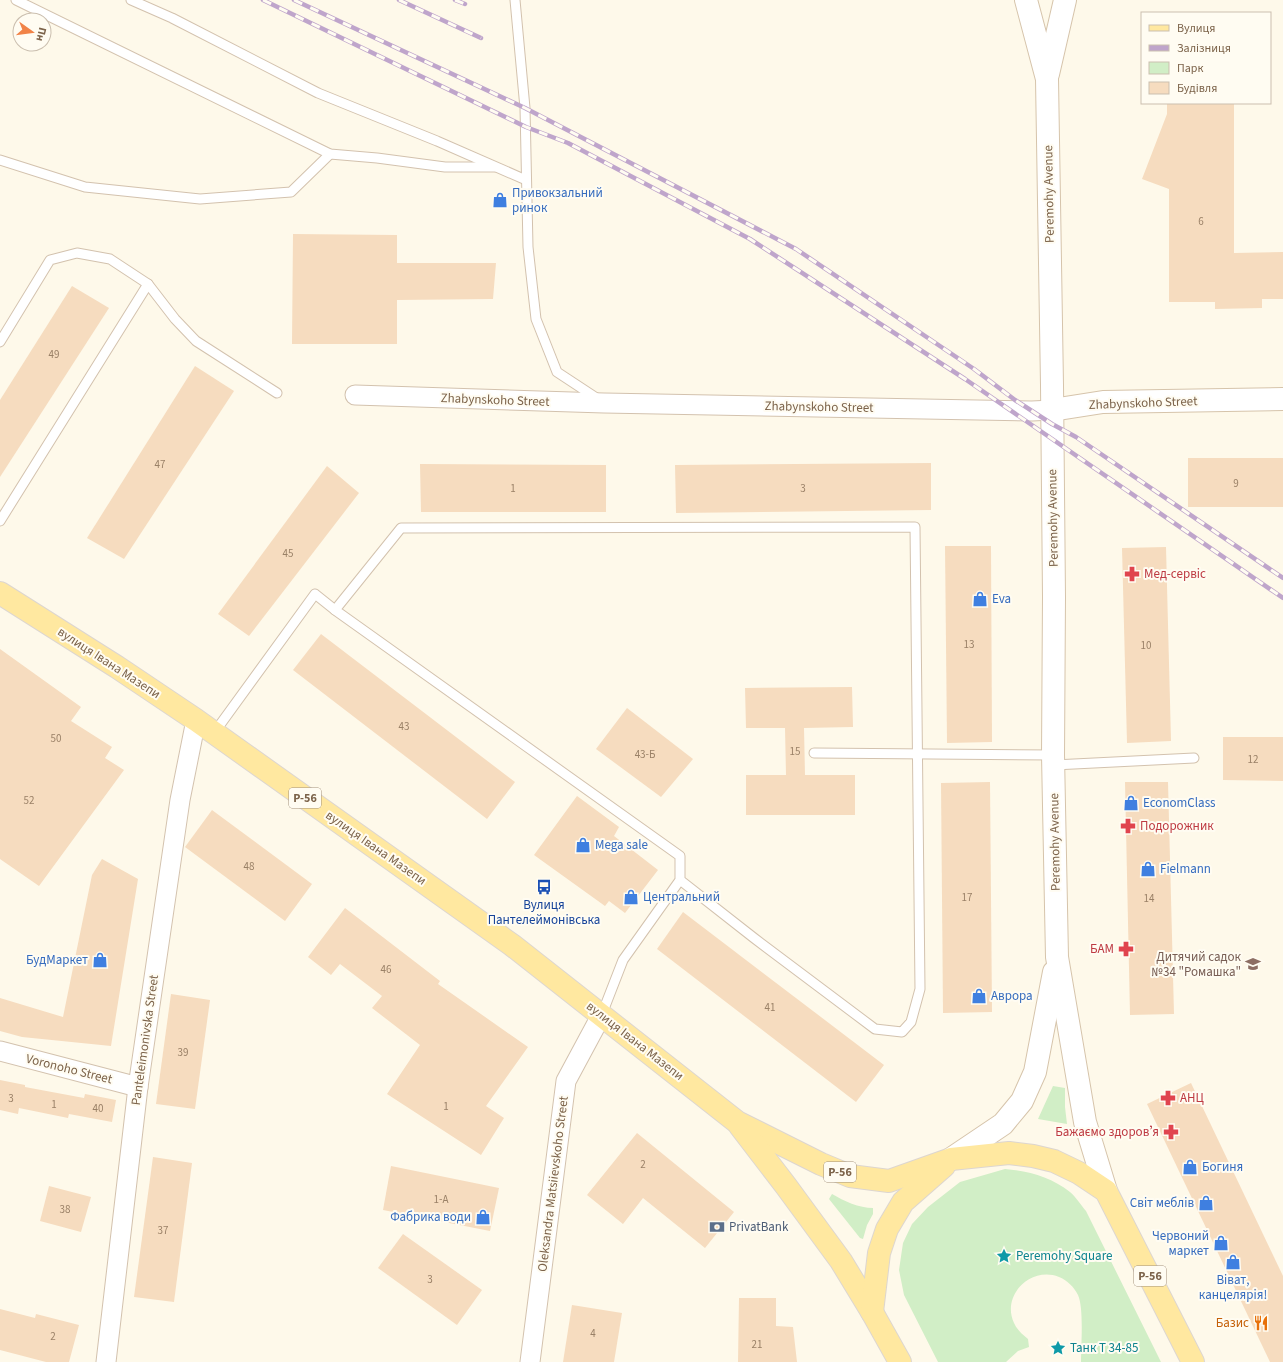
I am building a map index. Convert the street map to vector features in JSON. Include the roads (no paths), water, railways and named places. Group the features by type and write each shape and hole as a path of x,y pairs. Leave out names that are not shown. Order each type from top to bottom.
{"main road":[{"name":"Peremohy Avenue","path":"1026,0 1047,79"},
{"name":"Peremohy Avenue","path":"1065,0 1047,79 1052,410 1057,957 1085,1122 1106,1191"},
{"name":"Zhabynskoho Street","path":"1052,410 1103,402 1283,400"},
{"name":"вулиця Івана Мазепи","path":"0,593 117,667 196,720 512,945 602,1014 737,1122 821,1164 850,1176 889,1181 951,1159"},
{"name":"Peremohy Avenue","path":"951,1159 1003,1124 1022,1101 1035,1072 1057,957"},
{"name":"вулиця Івана Мазепи","path":"737,1122 842,1261 872,1312"},
{"name":"Р-56","path":"951,1159 1009,1153 1033,1156 1054,1161 1079,1173 1106,1191 1193,1362"},
{"path":"872,1312 879,1253 888,1229 903,1202 951,1159"},
{"name":"Р-56","path":"872,1312 900,1362"}],"street":[{"name":"Zhabynskoho Street","path":"355,395 604,403 1032,411 1052,410"},
{"name":"Panteleimonivska Street","path":"106,1362 138,1087 180,800 196,720"},
{"name":"Oleksandra Matsiievskoho Street","path":"530,1362 566,1081 602,1014"},
{"name":"Voronoho Street","path":"0,1051 138,1087"}],"lane":[{"path":"16,0 330,154 377,158 445,167 494,167"},
{"path":"131,0 172,18 318,93 437,141 526,180"},
{"path":"515,0 525,114 528,247 536,319 557,372 604,403"},
{"path":"0,160 85,187 200,199 292,192 330,154"},
{"path":"0,342 50,260 77,253 110,259 148,284 175,319 196,341 277,393"},
{"path":"0,521 148,284"},
{"path":"335,610 401,528 915,527 920,989 911,1022 902,1032 875,1028 754,938 680,880"},
{"path":"214,733 315,594 335,610 680,856 680,880 623,960 602,1014"},
{"path":"814,753 917,754 1054,760 1194,758"}],"railway":[{"path":"263,0 526,127 568,143 750,239 965,379 1283,598"},
{"path":"294,0 525,108 796,249 974,369 1015,400 1052,424 1076,437 1283,578"},
{"path":"399,0 481,38"},
{"path":"455,0 465,4"}],"place":[{"name":"Привокзальний ринок","path":"500,200"},
{"name":"Мед-сервіс","path":"1132,574"},
{"name":"Eva","path":"980,599"},
{"name":"EconomClass","path":"1131,803"},
{"name":"Подорожник","path":"1128,826"},
{"name":"Mega sale","path":"583,845"},
{"name":"Fielmann","path":"1148,869"},
{"name":"Вулиця Пантелеймонівська","path":"544,887"},
{"name":"Центральний","path":"631,897"},
{"name":"БАМ","path":"1126,949"},
{"name":"БудМаркет","path":"100,960"},
{"name":"Дитячий садок №34 \"Ромашка\"","path":"1253,964"},
{"name":"Аврора","path":"979,996"},
{"name":"АНЦ","path":"1168,1098"},
{"name":"Бажаємо здоровʼя","path":"1171,1132"},
{"name":"Богиня","path":"1190,1167"},
{"name":"Світ меблів","path":"1206,1203"},
{"name":"Фабрика води","path":"483,1217"},
{"name":"PrivatBank","path":"717,1227"},
{"name":"Червоний маркет","path":"1221,1243"},
{"name":"Peremohy Square","path":"1004,1256"},
{"name":"Віват, канцелярія!","path":"1233,1262"},
{"name":"Базис","path":"1261,1323"},
{"name":"Танк Т 34-85","path":"1058,1348"}]}
